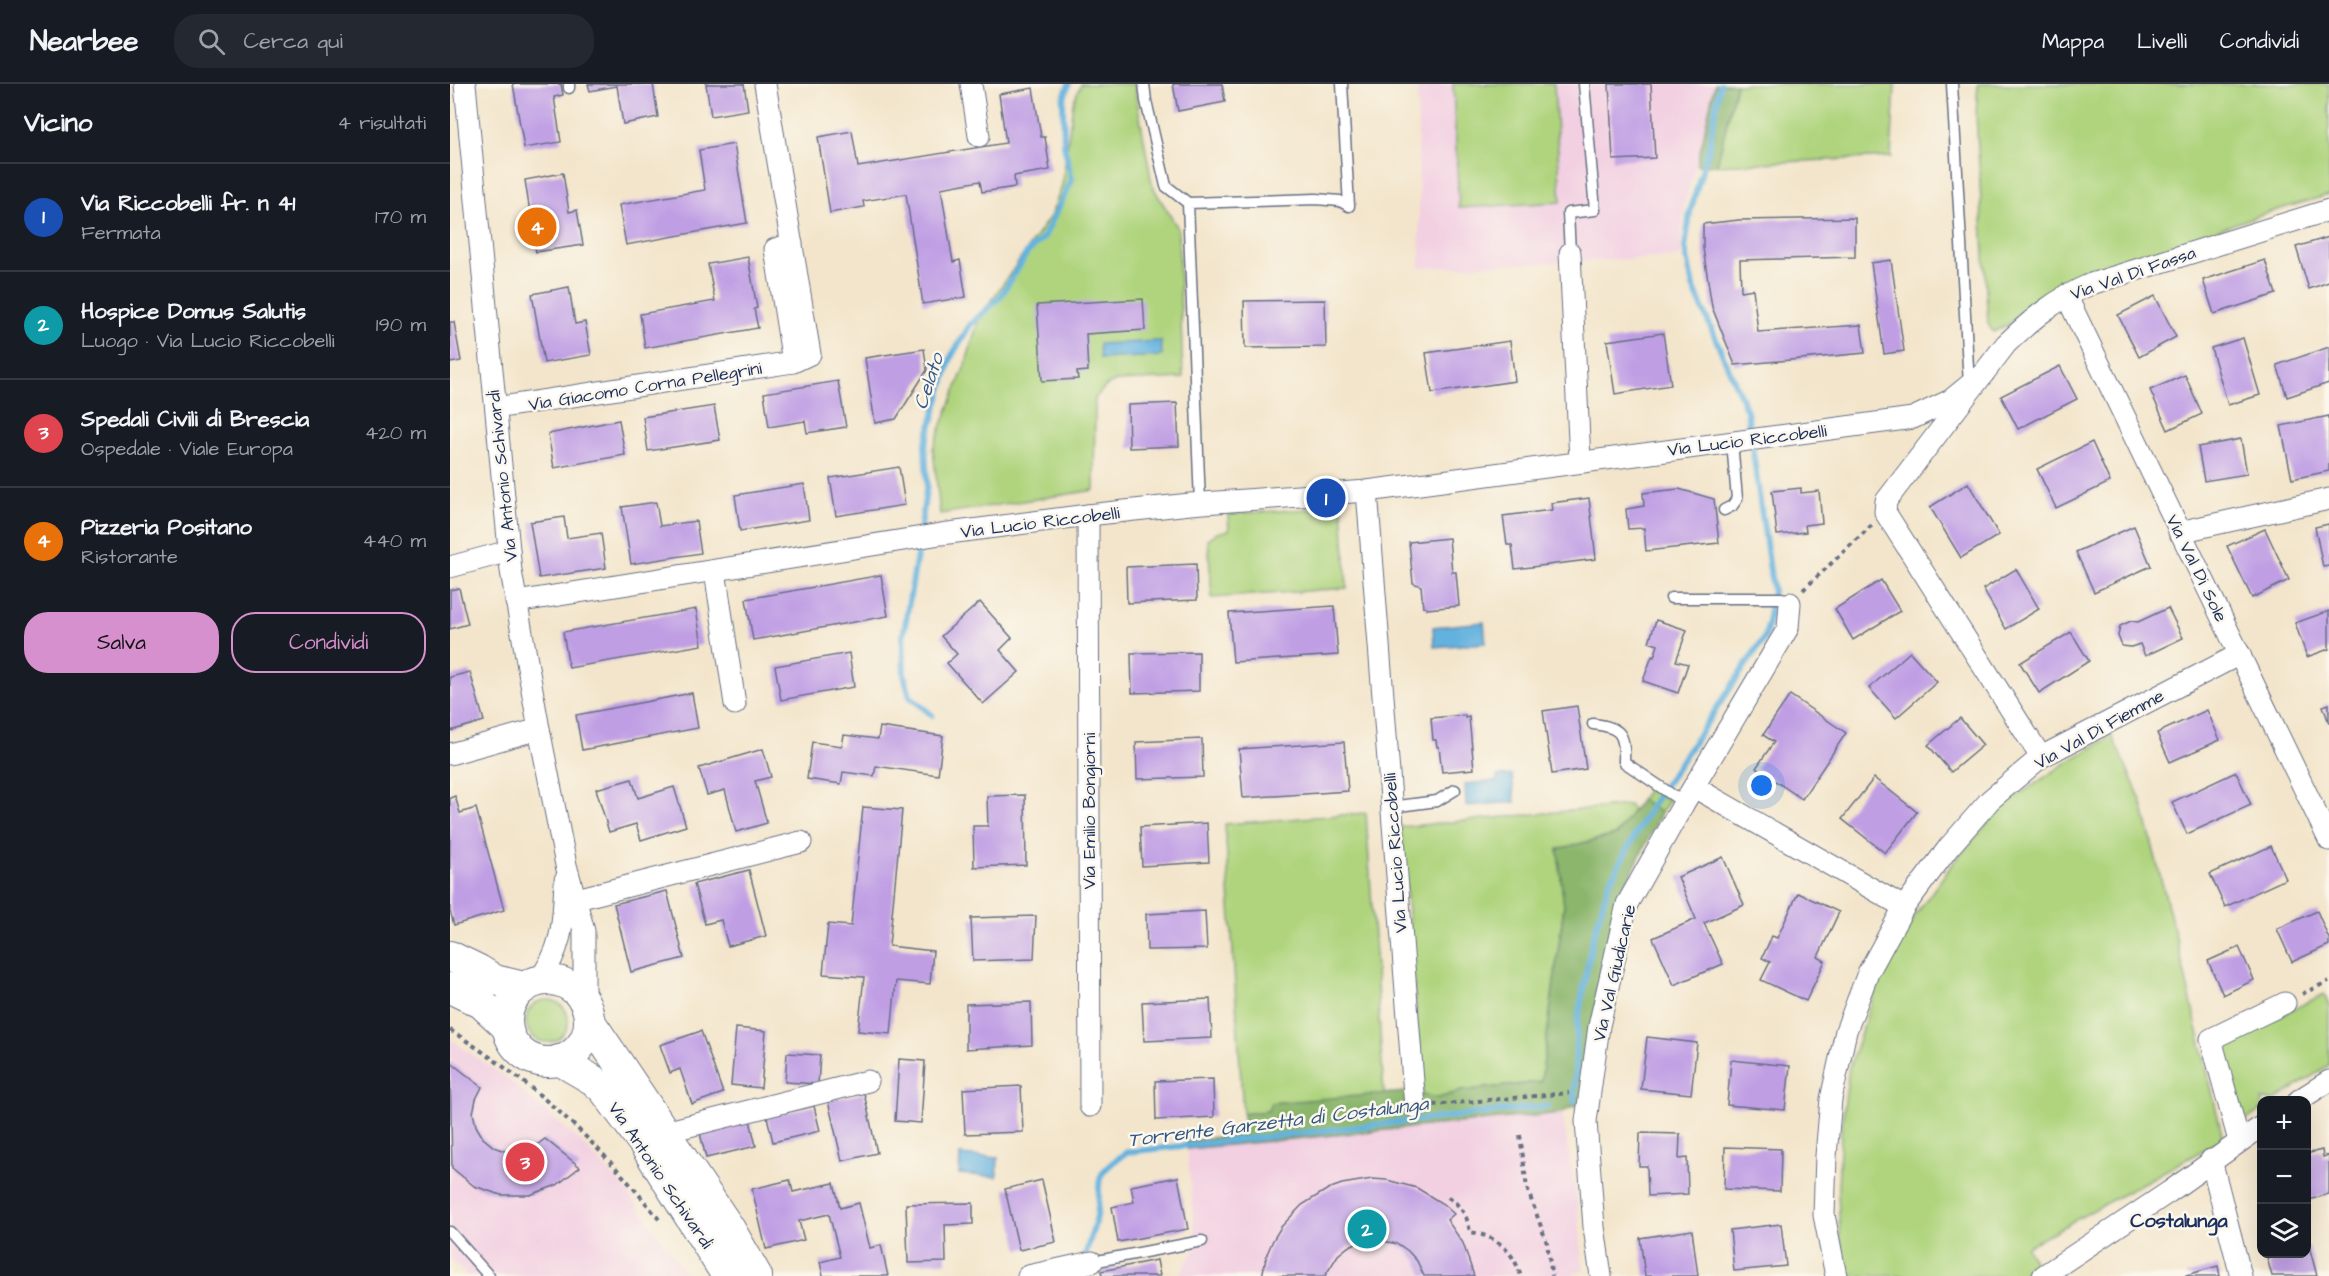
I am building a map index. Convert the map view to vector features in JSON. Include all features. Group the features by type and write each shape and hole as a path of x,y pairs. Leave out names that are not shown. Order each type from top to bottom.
{"street":[{"name":"Via Antonio Schivardi","path":"465,84 509,551 539,729 566,864 584,931 586,1010 730,1229 757,1276"},
{"name":"Via Giacomo Corna Pellegrini","path":"496,408 794,362 810,354 765,84"},
{"path":"971,84 979,136"},
{"name":"Via Val Di Fassa","path":"2042,757 1885,512 1886,501 1976,380 2006,344 2029,322 2066,295 2091,284 2329,210"},
{"path":"1570,253 1580,461"},
{"name":"Via Val Di Sole","path":"2066,295 2329,840"},
{"name":"Via Lucio Riccobelli","path":"516,602 941,534 1200,503 1367,491 1913,418 1936,408 1976,380"},
{"path":"1913,418 1927,429 1929,437 1927,446"},
{"name":"Via Lucio Riccobelli","path":"1367,491 1415,1107"},
{"path":"2179,532 2329,499"},
{"name":"Via Emilio Bongiorni","path":"1088,515 1090,1106"},
{"path":"450,567 509,551"},
{"path":"715,571 735,704"},
{"name":"Via Val Giudicarie","path":"1601,1276 1594,1227 1586,1121 1599,1026 1627,904 1683,795 1788,628 1785,600"},
{"name":"Via Val Di Fiemme","path":"1836,1276 1824,1215 1826,1156 1832,1099 1846,1031 1868,973 1904,907 1948,847 1990,800 2042,757 2240,654"},
{"path":"450,754 539,729"},
{"path":"1683,795 1904,907"},
{"path":"577,899 801,842"},
{"name":"Via Antonio Schivardi","path":"531,984 554,958 560,939 566,864"},
{"path":"450,956 495,980 531,984 547,980 565,984 579,994 586,1010 586,1037 575,1052 560,1060 540,1062 521,1053 509,1037 508,1009 517,994 531,984"},
{"path":"450,988 481,1003 507,1027"},
{"path":"2238,1141 2211,1039 2285,1003"},
{"name":"Via Antonio Schivardi","path":"560,1060 593,1080 604,1090 649,1152 727,1276"},
{"name":"Via Antonio Schivardi","path":"665,1132 868,1081"},
{"path":"2306,1096 2329,1081"},
{"path":"2043,1276 2169,1192 2257,1128"},
{"path":"2211,1160 2241,1276"},
{"path":"1028,1276 1092,1262"}],"lane":[{"path":"1144,84 1166,186 1188,203 1316,200 1340,201 1349,206 1342,84"},
{"path":"1570,253 1568,213 1595,210 1584,84"},
{"path":"1952,84 1976,380"},
{"path":"1188,203 1200,503"},
{"path":"1724,510 1732,506 1737,499 1745,440"},
{"path":"1671,598 1764,597 1785,600"},
{"path":"1593,724 1610,726 1618,733 1624,741 1624,762 1653,782 1683,795"},
{"path":"1391,807 1437,801 1455,790"},
{"path":"450,1232 489,1276"},
{"path":"1092,1262 1202,1241"}],"path":[{"path":"1785,600 1876,520"},
{"path":"2285,1003 2329,981"},
{"path":"450,1030 509,1070 568,1119 630,1182 664,1226"},
{"path":"1415,1107 1568,1093"},
{"path":"1520,1135 1527,1188 1547,1243 1552,1276"},
{"path":"1448,1197 1461,1206 1470,1232 1492,1238 1510,1253 1517,1263 1521,1276"}],"shaded area":[{"path":"1417,84 1453,84 1460,208 1560,202 1554,84 1715,84 1703,140 1685,202 1681,257 1420,268"},
{"path":"450,1039 504,1076 578,1139 623,1186 688,1276 467,1276 450,1259"},
{"path":"1562,1113 1576,1194 1584,1270 1576,1272 1573,1276 1178,1276 1196,1248 1187,1149"}],"green space":[{"path":"1081,84 1134,84 1152,184 1178,229 1183,378 1116,381 1106,386 1095,398 1094,490 940,514 933,448 966,363 979,318 1051,215 1062,186 1073,103"},
{"path":"1453,84 1554,84 1561,202 1459,208"},
{"path":"1715,84 1736,84 1717,165 1697,165"},
{"path":"1736,84 1895,84 1891,157 1717,165"},
{"path":"1978,84 2329,84 2329,195 2263,214 2066,282 2038,298 2009,324 1993,332 1988,324 1976,114"},
{"path":"1342,507 1347,588 1212,598 1208,539 1217,533 1229,530 1228,514"},
{"path":"2112,736 2141,800 2223,1139 2026,1247 2037,1266 2020,1276 1848,1276 1840,1238 1838,1188 1841,1133 1849,1068 1875,992 1913,918 1951,866 2001,807 2063,765"},
{"path":"1649,788 1669,801 1661,813 1641,799"},
{"path":"1641,799 1661,813 1617,902 1602,965 1581,1104 1562,1113 1187,1149 1186,1141 1244,1134 1243,1114 1268,1111 1271,1103 1406,1092 1439,1098 1461,1091 1541,1082 1564,906 1558,849 1616,835"},
{"path":"1629,805 1634,811 1616,835 1558,849 1564,906 1541,1082 1461,1091 1439,1098 1423,1096 1401,827"},
{"path":"1366,813 1384,1095 1271,1103 1268,1111 1243,1114 1225,824"},
{"path":"2324,994 2329,1006 2329,1065 2282,1096 2257,1096 2257,1113 2245,1121 2223,1044"},
{"path":"547,1000 555,1001 562,1006 567,1013 567,1029 562,1036 555,1041 547,1042 539,1041 532,1036 527,1029 526,1021 527,1013 532,1006 539,1001"}],"water":[{"path":"1161,341 1162,356 1100,359 1099,344"},
{"path":"1484,622 1486,643 1434,647 1433,627"},
{"path":"1512,775 1515,802 1466,806 1465,784 1497,781 1497,776"},
{"path":"960,1155 998,1158 997,1177 959,1174"}],"building":[{"path":"513,84 561,84 563,95 554,97 561,142 524,148"},
{"path":"588,84 653,84 658,117 623,124 617,86 590,91"},
{"path":"706,84 744,84 748,110 711,116"},
{"path":"1173,84 1222,84 1225,102 1178,111"},
{"path":"1609,84 1651,84 1655,158 1613,160"},
{"path":"1033,88 1041,137 1045,137 1050,170 1014,176 1015,187 982,192 980,181 941,188 953,262 960,260 966,297 923,304 906,194 863,201 864,207 830,213 818,137 852,131 858,167 1006,143 999,94"},
{"path":"734,144 747,223 626,245 619,205 705,190 699,150"},
{"path":"563,173 569,212 577,210 583,245 536,252 525,180"},
{"path":"1855,218 1855,257 1740,260 1741,291 1753,289 1758,332 1861,325 1865,353 1735,365 1712,307 1703,248 1703,224 1739,220"},
{"path":"2329,237 2329,282 2309,289 2296,247"},
{"path":"748,257 758,328 645,348 640,314 715,301 708,264"},
{"path":"1891,260 1904,351 1884,354 1871,263"},
{"path":"2265,260 2276,294 2214,314 2203,280"},
{"path":"569,287 575,324 585,322 591,355 544,363 532,294"},
{"path":"2155,296 2176,337 2139,357 2118,315"},
{"path":"1143,299 1145,330 1086,334 1088,371 1077,372 1078,379 1042,381 1037,305"},
{"path":"1325,300 1326,347 1245,348 1244,301"},
{"path":"450,322 454,322 461,361 450,363"},
{"path":"1663,333 1671,385 1615,394 1607,341"},
{"path":"2243,338 2260,395 2228,405 2211,348"},
{"path":"1510,341 1515,381 1432,393 1426,353"},
{"path":"2329,347 2329,383 2287,397 2277,365"},
{"path":"924,349 927,370 896,419 875,423 865,358"},
{"path":"2060,366 2077,399 2018,429 2001,396"},
{"path":"2185,375 2202,414 2168,430 2150,390"},
{"path":"838,381 846,427 807,433 805,421 769,427 764,393"},
{"path":"1177,403 1179,446 1129,448 1128,405"},
{"path":"714,406 720,440 648,451 643,417"},
{"path":"2329,416 2329,471 2292,479 2281,426"},
{"path":"619,420 625,455 554,468 548,434"},
{"path":"2241,439 2247,474 2204,481 2198,447"},
{"path":"2092,442 2110,482 2056,508 2037,469"},
{"path":"899,467 905,505 836,516 830,478"},
{"path":"1968,483 1999,535 1961,558 1930,507"},
{"path":"804,484 809,520 740,531 735,495"},
{"path":"1801,488 1801,493 1819,491 1822,523 1805,525 1806,532 1777,535 1772,491"},
{"path":"1679,489 1714,499 1719,543 1646,551 1644,528 1628,529 1626,509 1644,506 1643,493"},
{"path":"1589,498 1596,559 1515,569 1512,545 1507,545 1503,516 1552,510 1551,503"},
{"path":"656,502 660,526 696,521 701,553 631,564 622,507"},
{"path":"564,517 567,538 601,533 606,568 539,578 530,522"},
{"path":"2329,524 2329,566 2323,567 2315,527"},
{"path":"2134,526 2151,566 2094,592 2076,552"},
{"path":"2265,529 2289,580 2252,598 2227,546"},
{"path":"1449,538 1452,572 1456,572 1459,606 1427,609 1423,607 1421,586 1413,583 1409,542"},
{"path":"1196,564 1197,600 1127,603 1126,567"},
{"path":"2016,569 2039,609 2006,629 1983,589"},
{"path":"881,575 888,616 753,640 746,599"},
{"path":"1881,580 1900,611 1853,640 1835,609"},
{"path":"459,588 468,624 450,629 450,590"},
{"path":"980,602 1012,638 1000,650 1019,672 983,704 947,663 957,654 941,636"},
{"path":"1334,606 1338,655 1233,662 1229,613"},
{"path":"2168,608 2183,638 2145,656 2140,644 2131,647 2122,646 2118,636 2120,626 2131,621 2138,622"},
{"path":"696,609 702,645 569,668 563,632"},
{"path":"2329,611 2329,649 2307,657 2295,623"},
{"path":"1656,620 1687,630 1676,661 1688,664 1678,693 1643,681 1658,645 1649,642"},
{"path":"2071,632 2089,661 2039,693 2020,663"},
{"path":"1199,652 1199,691 1132,693 1131,653"},
{"path":"1910,652 1937,682 1896,718 1869,688"},
{"path":"849,653 854,687 781,700 775,666"},
{"path":"470,672 484,721 450,731 450,677"},
{"path":"692,693 698,728 582,750 576,715"},
{"path":"1790,695 1846,733 1802,799 1756,768 1774,742 1763,735"},
{"path":"2329,704 2329,723 2323,706"},
{"path":"1577,706 1586,769 1552,774 1543,711"},
{"path":"2207,710 2220,740 2170,762 2157,733"},
{"path":"1465,715 1465,718 1469,717 1474,769 1442,772 1439,747 1437,747 1436,740 1433,740 1431,718"},
{"path":"1960,718 1983,745 1951,772 1928,745"},
{"path":"880,727 943,736 938,775 876,766 874,776 843,772 841,784 807,779 812,742 842,746 844,735 878,739"},
{"path":"1202,739 1203,777 1137,779 1136,742"},
{"path":"1344,742 1348,791 1243,798 1239,749"},
{"path":"763,749 771,777 755,781 767,823 736,832 725,790 707,795 699,768"},
{"path":"2236,772 2251,805 2187,834 2172,802"},
{"path":"1874,778 1917,812 1885,853 1842,819"},
{"path":"632,779 638,798 674,787 686,826 641,840 636,824 609,832 596,789"},
{"path":"1025,795 1026,865 974,867 973,826 988,826 987,796"},
{"path":"455,796 460,813 476,808 504,910 454,925 450,911 450,798"},
{"path":"863,807 902,810 889,946 933,951 930,984 896,981 891,1034 858,1031 864,977 823,974 828,924 851,926"},
{"path":"1207,823 1209,862 1142,866 1140,827"},
{"path":"2271,846 2286,879 2225,907 2210,874"},
{"path":"1723,857 1744,905 1704,923 1723,964 1674,985 1653,938 1696,919 1678,877"},
{"path":"749,870 766,936 728,946 721,920 705,924 694,884"},
{"path":"667,891 684,958 631,972 614,904"},
{"path":"1798,893 1839,912 1818,957 1825,961 1806,1001 1761,980 1770,962 1762,958 1772,936 1777,938"},
{"path":"1205,911 1207,949 1147,950 1146,914"},
{"path":"2317,911 2329,939 2329,945 2292,962 2277,929"},
{"path":"1036,916 1034,959 973,961 971,918"},
{"path":"2239,947 2254,980 2223,995 2208,961"},
{"path":"1210,999 1212,1038 1144,1041 1142,1002"},
{"path":"1031,1002 1032,1045 966,1049 966,1004"},
{"path":"736,1028 766,1031 761,1088 731,1085"},
{"path":"701,1031 723,1093 692,1104 680,1069 670,1073 660,1045"},
{"path":"1647,1037 1697,1043 1691,1094 1641,1089"},
{"path":"787,1053 820,1055 818,1084 785,1082"},
{"path":"899,1059 925,1061 921,1123 895,1121"},
{"path":"1731,1060 1790,1066 1785,1110 1727,1105"},
{"path":"450,1062 482,1087 473,1113 476,1126 483,1138 494,1147 507,1152 521,1152 545,1139 580,1167 557,1185 530,1195 501,1195 474,1186 452,1168"},
{"path":"1213,1079 1214,1117 1156,1120 1155,1081"},
{"path":"1021,1086 1023,1132 965,1134 963,1089"},
{"path":"864,1093 877,1153 842,1161 828,1101"},
{"path":"814,1106 820,1131 773,1142 767,1117"},
{"path":"749,1116 756,1146 706,1158 699,1129"},
{"path":"1640,1133 1680,1134 1679,1159 1687,1158 1688,1194 1648,1196 1647,1166 1639,1166"},
{"path":"1725,1147 1781,1149 1780,1191 1724,1189"},
{"path":"2322,1150 2323,1157 2329,1155 2329,1194 2311,1199 2311,1153"},
{"path":"1178,1177 1188,1229 1118,1242 1112,1207 1134,1202 1131,1186"},
{"path":"1372,1179 1387,1180 1417,1188 1443,1204 1454,1214 1447,1220 1463,1243 1474,1276 1424,1276 1417,1261 1408,1251 1398,1244 1372,1239 1360,1241 1348,1247 1338,1255 1325,1276 1262,1276 1273,1240 1281,1227 1302,1205 1328,1189"},
{"path":"790,1180 793,1192 834,1183 840,1208 859,1203 870,1248 881,1245 888,1276 823,1276 820,1262 840,1257 829,1214 799,1221 804,1240 766,1249 752,1189"},
{"path":"1042,1180 1056,1242 1019,1250 1005,1189"},
{"path":"973,1203 973,1224 945,1225 946,1262 908,1263 906,1204"},
{"path":"1781,1224 1786,1266 1734,1271 1730,1230"},
{"path":"1692,1230 1698,1276 1645,1276 1640,1238"},
{"path":"2311,1254 2317,1276 2272,1276 2267,1258 2311,1258"},
{"path":"1157,1260 1160,1276 1102,1276 1101,1271"},
{"path":"2218,1266 2220,1276 2186,1276 2186,1275"}],"waterway":[{"name":"Celato","path":"920,533 927,484 925,445 951,357 970,325 1001,296 1027,253 1044,237 1072,180 1064,145 1063,100 1069,84"},
{"name":"Torrente Garzetta di Costalunga","path":"1574,1101 1577,1025 1592,941 1609,883 1651,806 1766,635 1773,591 1747,411 1693,286 1685,248 1690,212 1709,147 1720,84"},
{"name":"Celato","path":"919,543 903,637 904,674 910,697 932,715"},
{"name":"Torrente Garzetta di Costalunga","path":"1086,1253 1097,1216 1102,1173 1127,1152 1547,1106"}],"place":[{"name":"Pizzeria Positano","path":"537,227"},
{"name":"Via Riccobelli fr. n 41","path":"1326,498"},
{"name":"Spedali Civili di Brescia","path":"525,1162"},
{"name":"Hospice Domus Salutis","path":"1367,1229"}],"district":[{"name":"Costalunga","path":"2179,1220"}]}
